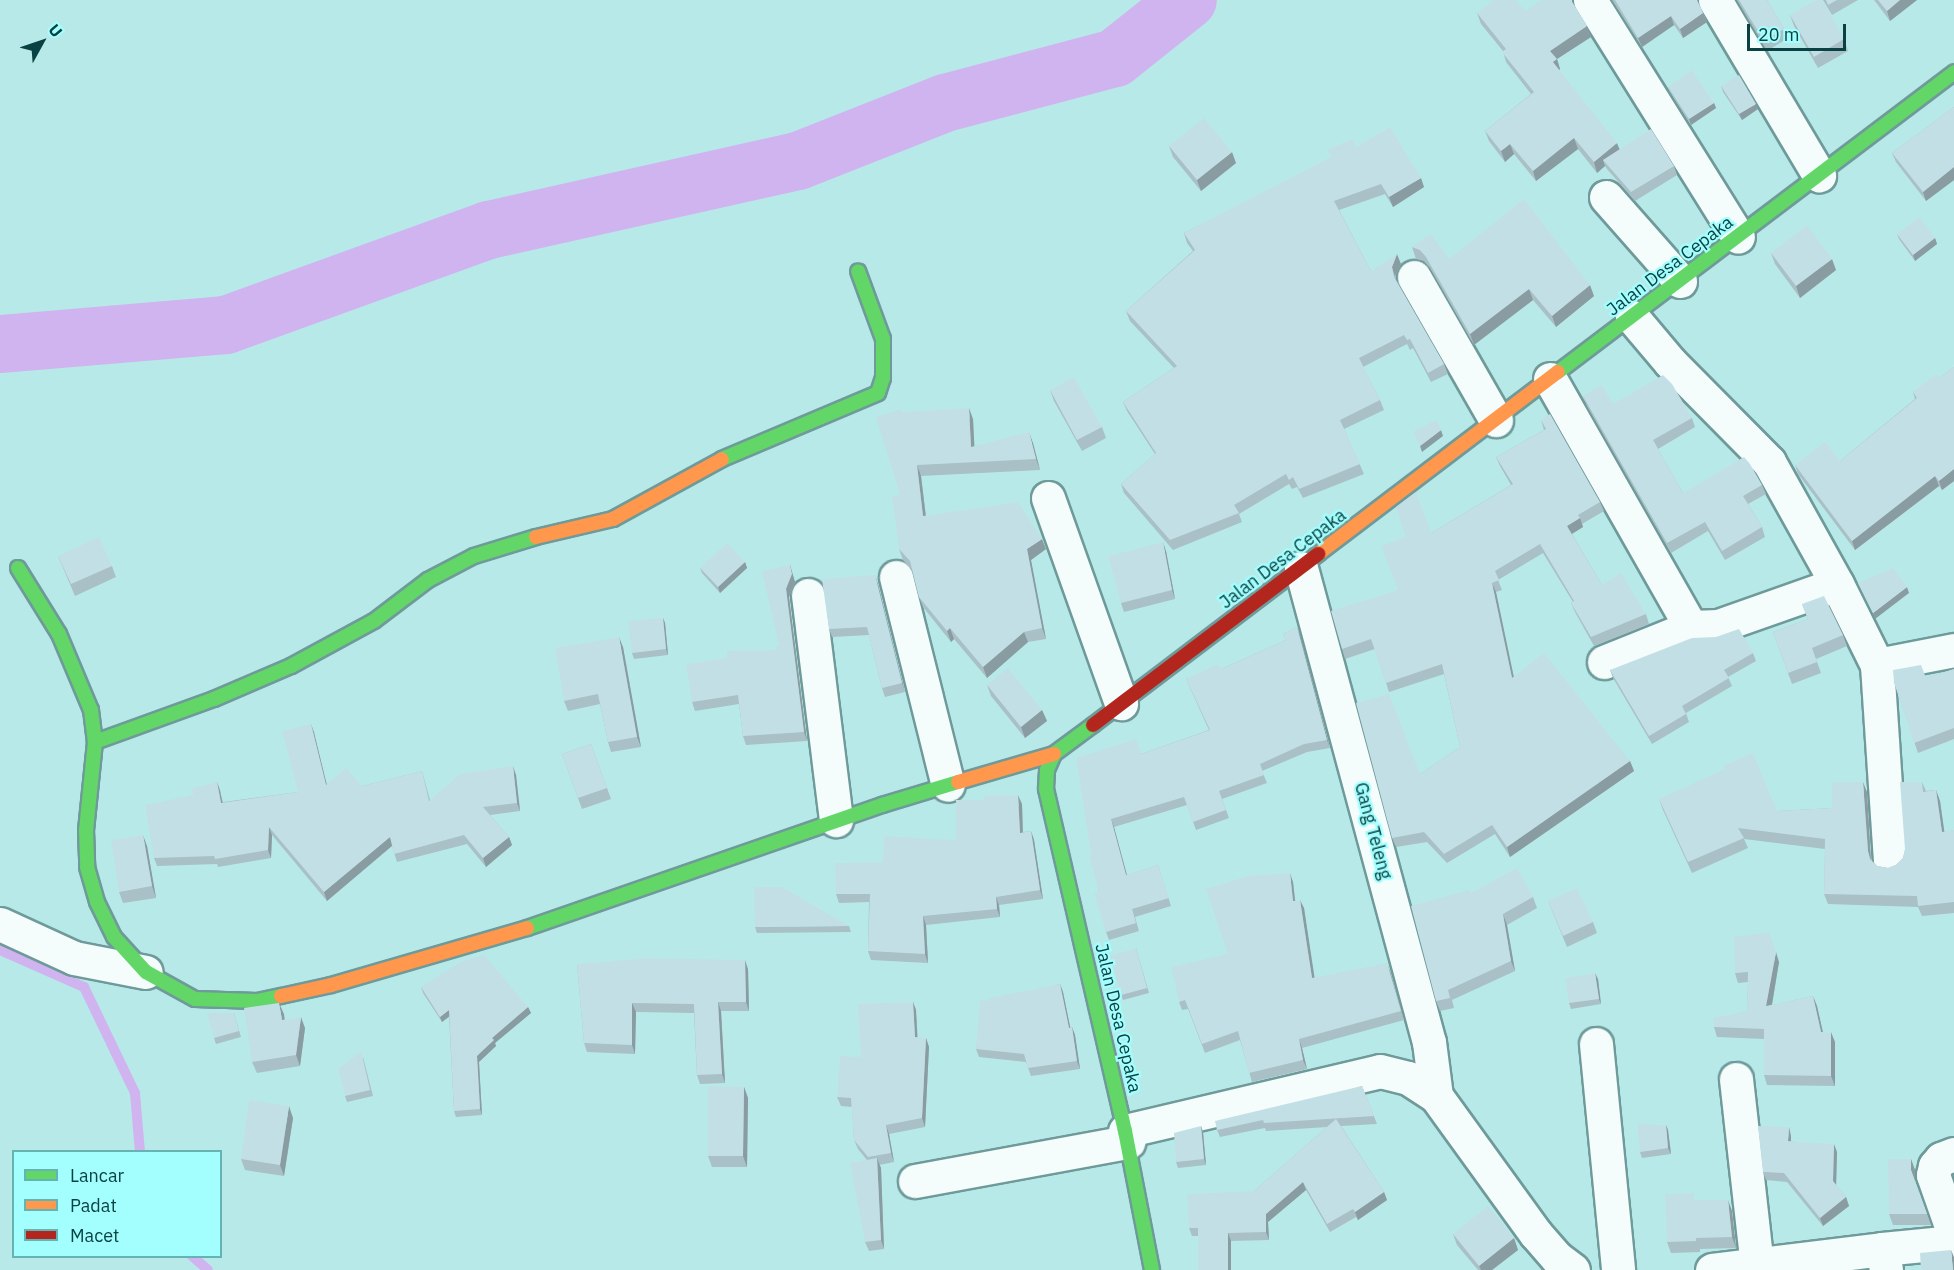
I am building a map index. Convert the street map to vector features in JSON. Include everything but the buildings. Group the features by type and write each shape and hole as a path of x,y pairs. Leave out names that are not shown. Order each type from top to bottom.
{"street":[{"path":"1590,0 1738,237"},
{"path":"1716,0 1819,175"},
{"name":"Jalan Desa Cepaka","path":"1152,1270 1127,1137 1046,789 1047,770 1054,754 1954,72"},
{"path":"1606,197 1680,281"},
{"path":"95,742 214,699 291,666 374,621 428,580 474,556 559,530 614,519 723,459 878,393 883,378 883,339 858,271"},
{"path":"1414,277 1496,420"},
{"path":"1632,317 1670,362 1769,462 1837,584 1877,665 1890,860"},
{"path":"1550,379 1691,627"},
{"path":"1048,498 1121,704"},
{"path":"18,568 59,634 85,690 91,710 95,742 86,830 87,867 97,902 114,937 146,972"},
{"name":"Gang Teleng","path":"1301,568 1429,1042 1436,1096"},
{"path":"896,577 948,785"},
{"path":"1604,662 1691,627 1718,626 1837,584"},
{"path":"808,595 836,820"},
{"path":"1877,665 1954,650"},
{"path":"0,924 74,958 146,972 195,999 257,1001 331,985 500,937 836,820 1054,754"},
{"path":"1596,1044 1618,1270"},
{"path":"915,1181 1127,1137 1380,1071 1408,1078 1436,1096 1536,1234 1557,1258 1573,1270"},
{"path":"1736,1079 1757,1265"},
{"path":"1954,1154 1941,1159 1935,1166 1933,1175 1954,1234"},
{"path":"1712,1270 1757,1265 1884,1259 1954,1242"}],"waterway":[{"path":"0,344 226,325 489,230 798,161 945,103 1115,58 1188,0"},
{"path":"0,950 84,987 135,1093 140,1150"},
{"path":"194,1258 208,1270"}],"traffic: fast":[{"path":"1558,372 1954,72"},
{"path":"722,459 878,393 883,378 883,339 858,271"},
{"path":"95,742 214,699 291,666 374,621 428,580 474,556 536,537"},
{"path":"18,568 59,634 91,710 95,742 86,830 87,867 97,902 114,937 146,972 195,999 257,1001 281,996"},
{"path":"1093,725 1054,754 1047,770 1046,789 1125,1131 1152,1270"},
{"path":"527,928 882,805 958,782"}],"traffic: slow":[{"path":"1318,554 1558,372"},
{"path":"536,537 613,519 722,459"},
{"path":"958,782 1054,754"},
{"path":"281,996 331,985 527,928"}],"traffic: jam":[{"path":"1093,725 1318,554"}]}
